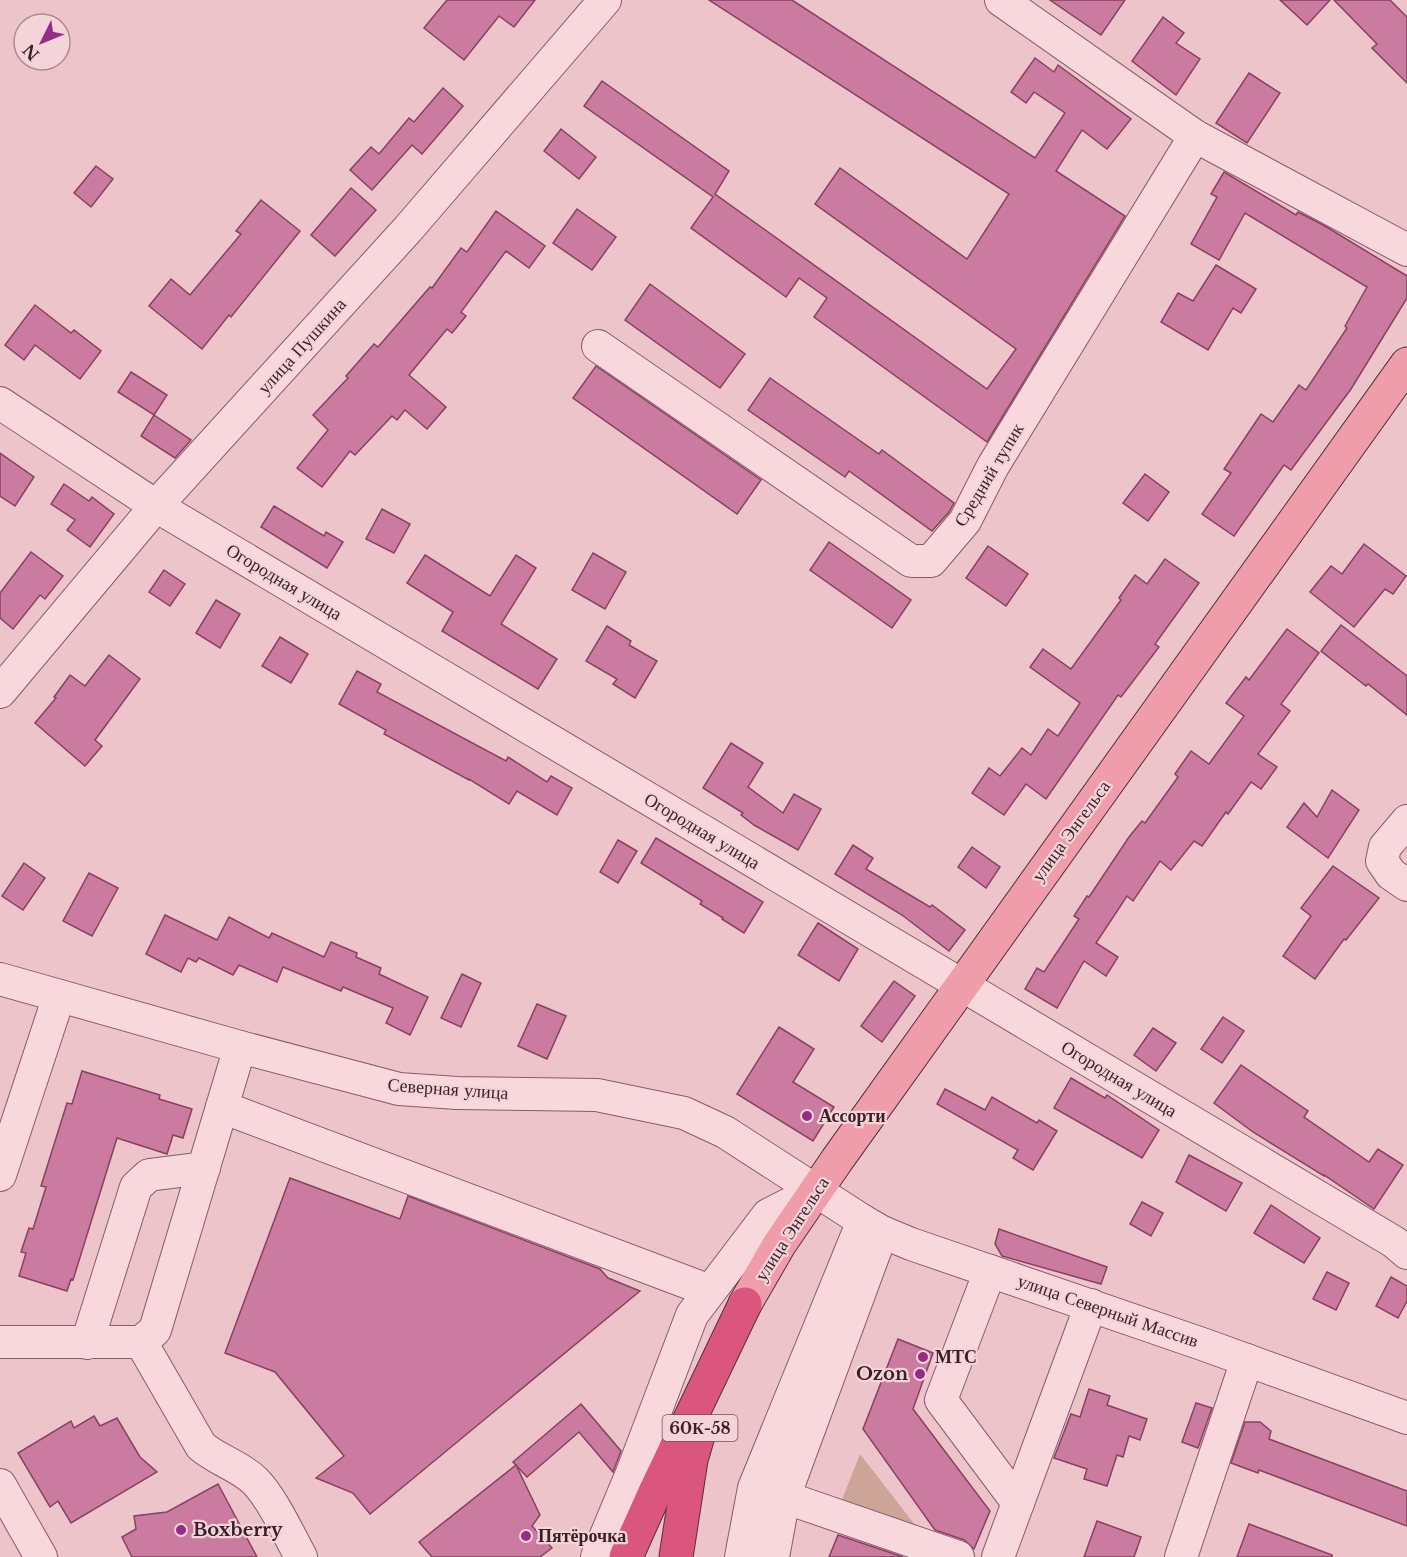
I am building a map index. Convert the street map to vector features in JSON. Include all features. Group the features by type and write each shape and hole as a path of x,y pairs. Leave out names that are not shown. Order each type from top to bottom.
{"highway":[{"path":"626,1557 746,1304"},
{"name":"60К-58","path":"676,1557 691,1460 713,1382 746,1304"}],"main road":[{"name":"улица Энгельса","path":"746,1304 779,1245 815,1191 1407,364"}],"street":[{"name":"улица Пушкина","path":"0,692 156,506 408,229 605,0"},
{"path":"1001,0 1194,136 1407,249"},
{"name":"Средний тупик","path":"598,346 911,561 931,561 965,521 993,466 1194,136"},
{"name":"Огородная улица","path":"0,403 156,506 1394,1242 1407,1253"},
{"path":"1407,820 1385,847 1382,861 1391,874 1407,885"},
{"name":"Северная улица","path":"0,978 240,1047 399,1089 457,1093 597,1095 684,1113 725,1132 815,1191"},
{"path":"2,1164 59,996"},
{"path":"0,1342 141,1342 155,1330 240,1047"},
{"path":"222,1107 701,1303 746,1304"},
{"path":"87,1343 136,1187 149,1175 204,1168"},
{"path":"597,1557 701,1303 768,1215 815,1191"},
{"name":"улица Северный Массив","path":"815,1191 873,1227 990,1271 1407,1418"},
{"path":"773,1557 784,1497 873,1227"},
{"path":"741,1557 754,1488 873,1227"},
{"path":"990,1271 941,1401 1018,1503"},
{"path":"998,1557 1091,1305"},
{"path":"141,1342 201,1446 212,1456 254,1480 263,1490 301,1557"},
{"path":"1181,1557 1247,1360"},
{"path":"0,1485 41,1557"},
{"path":"784,1497 958,1557"}],"shaded area":[{"path":"860,1454 933,1548 918,1557 830,1530"}],"building":[{"path":"447,0 535,0 514,27 499,16 464,60 424,28"},
{"path":"709,0 792,0 1035,158 1065,113 1034,92 1026,103 1011,92 1035,58 1054,72 1058,65 1131,119 1107,149 1082,130 1056,171 1125,216 987,442 814,317 827,298 799,278 786,297 691,228 713,197 584,106 602,81 729,171 715,194 987,389 1016,349 815,204 840,168 967,259 1009,194"},
{"path":"1050,0 1125,0 1101,35"},
{"path":"1280,0 1330,0 1307,25"},
{"path":"1334,0 1390,0 1407,17 1407,83 1372,48 1377,44"},
{"path":"1163,17 1184,33 1176,43 1200,59 1176,95 1132,61"},
{"path":"1249,73 1280,93 1247,143 1216,123"},
{"path":"443,88 463,106 422,154 412,145 372,190 350,170 371,147 379,154 409,118 414,122"},
{"path":"561,129 596,157 579,179 544,151"},
{"path":"96,166 113,179 91,207 74,193"},
{"path":"1224,172 1296,215 1298,212 1325,226 1407,276 1407,298 1351,389 1291,470 1284,465 1234,536 1202,514 1231,473 1224,469 1261,414 1273,422 1299,385 1306,390 1347,328 1345,326 1367,287 1245,213 1219,260 1191,244 1217,197 1211,194"},
{"path":"351,188 376,210 335,256 311,235"},
{"path":"261,200 300,231 231,317 229,315 202,349 149,306 171,279 190,295 241,234 236,231"},
{"path":"577,209 616,237 592,270 553,243"},
{"path":"496,211 545,246 529,268 506,251 461,312 466,316 452,333 447,329 409,375 446,407 427,429 405,410 397,420 392,416 355,455 350,451 322,487 297,468 328,430 313,415 348,378 346,376 374,344 378,347 430,287 432,288 461,248 467,252"},
{"path":"1216,265 1256,289 1241,313 1233,308 1208,350 1161,322 1178,293 1193,301"},
{"path":"650,284 745,354 720,388 625,320"},
{"path":"35,305 71,333 74,330 101,351 80,379 35,345 24,360 5,345"},
{"path":"596,366 761,480 737,514 573,398"},
{"path":"131,372 167,395 154,415 118,392"},
{"path":"770,378 879,454 882,450 954,503 949,512 932,531 849,471 845,477 748,410"},
{"path":"154,415 191,440 175,458 141,436"},
{"path":"0,453 34,477 15,506 0,496"},
{"path":"1145,474 1169,492 1148,521 1123,503"},
{"path":"64,484 89,501 92,497 114,514 90,547 67,530 75,520 51,504"},
{"path":"274,506 324,536 326,532 343,542 327,568 261,527"},
{"path":"382,509 410,524 394,553 366,539"},
{"path":"829,542 911,600 892,628 810,570"},
{"path":"1364,544 1406,576 1393,594 1385,589 1354,627 1310,592 1331,566 1342,574"},
{"path":"988,546 1028,574 1006,606 966,578"},
{"path":"31,552 63,576 45,599 40,595 13,629 0,618 0,593"},
{"path":"593,553 626,572 605,609 572,590"},
{"path":"425,555 490,596 516,555 536,568 501,624 557,659 538,689 442,631 453,612 407,583"},
{"path":"1165,559 1199,583 1155,644 1159,647 1121,697 1118,695 1046,799 1026,784 1004,815 972,793 989,768 1000,776 1022,748 1031,755 1048,729 1058,736 1080,703 1030,667 1043,649 1071,669 1121,600 1119,598 1135,575 1147,584"},
{"path":"164,570 185,584 170,606 149,592"},
{"path":"216,600 240,614 220,648 196,633"},
{"path":"1341,625 1407,676 1407,715 1321,651"},
{"path":"607,626 631,641 629,645 657,661 635,698 613,684 617,679 586,661"},
{"path":"1287,629 1319,653 1281,704 1290,711 1258,754 1277,767 1261,789 1251,782 1202,846 1194,841 1171,870 1160,861 1133,901 1127,896 1096,943 1118,957 1106,976 1084,961 1057,1008 1025,989 1037,968 1044,972 1079,919 1074,916 1087,896 1089,897 1129,837 1142,821 1145,823 1178,777 1175,774 1191,751 1209,764 1244,716 1226,703 1246,677 1249,680"},
{"path":"280,637 308,654 291,683 262,666"},
{"path":"109,655 140,679 95,740 102,746 85,766 35,723 56,698 54,697 70,675 85,686"},
{"path":"357,671 381,684 377,692 506,761 508,757 547,782 551,776 572,788 557,815 517,791 509,804 469,779 384,734 386,730 339,704"},
{"path":"731,743 763,763 748,787 783,813 794,794 821,809 798,850 754,825 741,815 743,813 703,788"},
{"path":"1332,790 1359,810 1328,858 1287,827 1304,803 1317,817"},
{"path":"656,838 763,902 744,933 700,904 702,901 641,863"},
{"path":"618,840 637,851 618,883 600,872"},
{"path":"853,845 873,858 866,869 930,907 932,905 965,930 949,951 902,915 835,874"},
{"path":"972,847 1000,867 986,888 958,867"},
{"path":"24,863 45,878 23,910 2,896"},
{"path":"1333,866 1379,898 1346,940 1344,939 1315,979 1283,956 1311,916 1301,908"},
{"path":"89,873 118,888 92,936 63,921"},
{"path":"165,915 217,940 229,917 269,938 272,933 324,957 331,942 357,953 356,957 381,968 379,974 428,997 410,1035 386,1023 393,1008 343,987 341,991 283,967 277,982 239,965 233,975 199,958 196,962 188,958 181,972 146,954"},
{"path":"818,923 858,949 839,981 798,955"},
{"path":"462,974 481,983 461,1027 441,1018"},
{"path":"894,981 915,996 882,1042 861,1026"},
{"path":"537,1004 566,1016 547,1059 518,1046"},
{"path":"1223,1017 1244,1031 1222,1063 1201,1049"},
{"path":"779,1027 814,1049 793,1082 834,1107 813,1141 737,1094"},
{"path":"1153,1028 1176,1043 1156,1071 1134,1055"},
{"path":"1241,1065 1308,1111 1304,1117 1369,1162 1378,1149 1403,1165 1374,1209 1324,1175 1253,1132 1214,1103"},
{"path":"82,1071 160,1095 159,1099 192,1109 183,1138 173,1135 167,1154 117,1138 73,1280 71,1279 67,1291 19,1276 26,1253 21,1252 29,1228 33,1229 46,1187 41,1186 67,1103 72,1104"},
{"path":"1071,1078 1105,1098 1107,1095 1159,1130 1142,1158 1054,1108"},
{"path":"945,1089 985,1110 992,1097 1037,1123 1039,1120 1057,1131 1033,1170 1013,1158 1018,1150 937,1104"},
{"path":"1189,1155 1242,1183 1226,1211 1176,1182"},
{"path":"290,1178 400,1219 408,1196 600,1269 608,1278 640,1291 370,1514 353,1493 316,1478 344,1456 275,1372 225,1353"},
{"path":"1142,1202 1163,1213 1151,1236 1130,1224"},
{"path":"1271,1205 1320,1238 1304,1263 1254,1233"},
{"path":"999,1229 1107,1267 1101,1284 1002,1256 995,1244"},
{"path":"1327,1272 1349,1283 1336,1310 1313,1299"},
{"path":"1391,1277 1407,1286 1407,1301 1398,1318 1376,1306"},
{"path":"898,1339 933,1353 913,1409 990,1511 974,1549 964,1540 935,1530 863,1429"},
{"path":"1089,1389 1110,1396 1107,1405 1147,1419 1140,1440 1129,1436 1123,1457 1117,1455 1107,1486 1084,1479 1087,1469 1054,1458 1071,1414 1080,1417"},
{"path":"1196,1403 1212,1408 1198,1448 1182,1442"},
{"path":"581,1404 621,1451 613,1472 579,1432 527,1477 513,1462"},
{"path":"94,1416 100,1426 117,1418 140,1457 157,1472 71,1523 58,1501 50,1507 18,1453 71,1421 74,1428"},
{"path":"1245,1422 1260,1422 1271,1431 1269,1439 1407,1491 1407,1526 1259,1470 1258,1473 1231,1463"},
{"path":"516,1465 540,1515 532,1526 552,1548 540,1557 432,1557 419,1542"},
{"path":"218,1484 257,1557 132,1557 122,1537 136,1529 134,1516 167,1512"},
{"path":"1097,1521 1141,1537 1134,1557 1084,1557"},
{"path":"1249,1524 1332,1555 1332,1557 1237,1557"},
{"path":"838,1535 903,1557 829,1557"}],"place":[{"name":"Ассорти","path":"807,1116"},
{"name":"МТС","path":"923,1357"},
{"name":"Ozon","path":"920,1374"},
{"name":"Boxberry","path":"181,1530"},
{"name":"Пятёрочка","path":"526,1536"}]}
